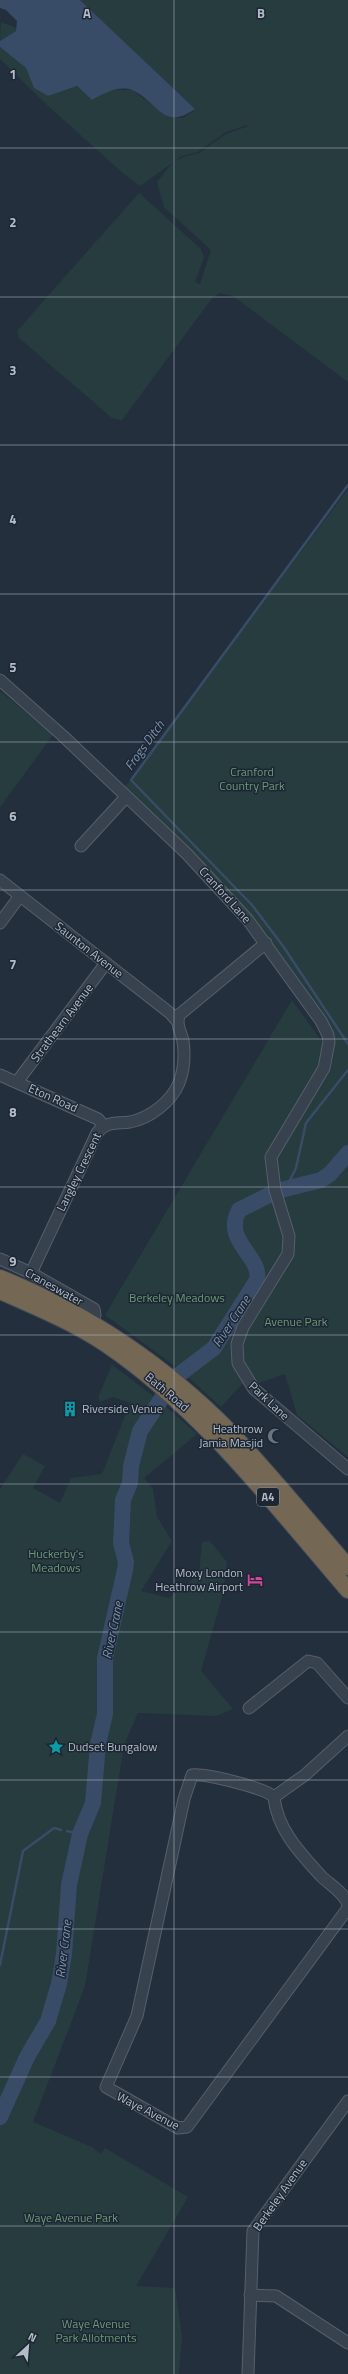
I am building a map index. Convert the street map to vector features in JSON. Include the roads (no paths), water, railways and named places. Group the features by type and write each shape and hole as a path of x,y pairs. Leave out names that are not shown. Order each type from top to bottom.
{"highway":[{"name":"Bath Road","path":"0,1278 62,1306 116,1338 164,1381 240,1444 348,1567"},
{"name":"Bath Road","path":"0,1291 52,1315 105,1344 164,1381"},
{"name":"Bath Road","path":"189,1402 216,1438 348,1590"}],"street":[{"name":"Cranford Lane","path":"0,680 63,736 207,874 248,920 266,943 321,1021 328,1034 324,1068 271,1157"},
{"path":"81,846 126,797"},
{"name":"Saunton Avenue","path":"0,880 170,1012 177,1021"},
{"path":"0,923 20,896"},
{"path":"177,1021 179,1015 188,1007 266,943"},
{"name":"Strathearn Avenue","path":"17,1082 106,963"},
{"name":"Langley Crescent","path":"31,1273 97,1132 103,1125 131,1121 153,1112 173,1094 182,1073 184,1055 177,1021"},
{"name":"Eton Road","path":"0,1075 98,1119 103,1125"},
{"name":"Park Lane","path":"271,1157 275,1190 289,1236 288,1254 243,1327 237,1344 238,1363 254,1389 348,1469"},
{"name":"Craneswater","path":"0,1258 31,1273 94,1309 95,1315 92,1324"},
{"path":"249,1708 308,1660 317,1663 348,1698"},
{"path":"348,1736 305,1775 274,1797 275,1807 292,1844 336,1890 348,1905"},
{"name":"Waye Avenue","path":"274,1797 266,1792 199,1774 192,1775 137,2016 106,2087 178,2128 187,2127 348,1908"},
{"name":"Berkeley Avenue","path":"248,2374 253,2232 348,2101"},
{"path":"250,2295 276,2296 348,2344"}],"water":[{"path":"0,0 80,0 195,109 184,115 175,117 167,116 141,95 127,89 116,89 92,100 77,86 48,96 34,88 26,68 0,47 0,41 16,31 17,21 6,10 0,8"}],"waterway":[{"name":"Frogs Ditch","path":"348,485 131,780 252,905 283,946 348,1044"},
{"name":"Frogs Ditch","path":"286,1188 296,1168 306,1123 348,1070"},
{"name":"River Crane","path":"277,1191 321,1180 330,1174 348,1153"},
{"name":"River Crane","path":"0,2117 27,2057 48,2021 59,1984 64,1954 69,1885 80,1834 93,1803 98,1744 105,1714 105,1658 126,1562 121,1543 123,1500 130,1483 131,1466 140,1431 176,1377 214,1348 257,1280 257,1271 254,1263 235,1231 235,1221 239,1210 269,1195"},
{"path":"0,1965 23,1851 54,1828 61,1830"},
{"path":"67,1831 80,1834"}],"place":[{"name":"Riverside Venue","path":"70,1409"},
{"name":"Heathrow Jamia Masjid","path":"275,1436"},
{"name":"Moxy London Heathrow Airport","path":"255,1580"},
{"name":"Dudset Bungalow","path":"56,1747"}],"park label":[{"name":"Cranford Country Park","path":"252,779"},
{"name":"Berkeley Meadows","path":"177,1298"},
{"name":"Avenue Park","path":"296,1322"},
{"name":"Huckerby's Meadows","path":"56,1561"},
{"name":"Waye Avenue Park","path":"71,2218"},
{"name":"Waye Avenue Park Allotments","path":"96,2331"}]}
